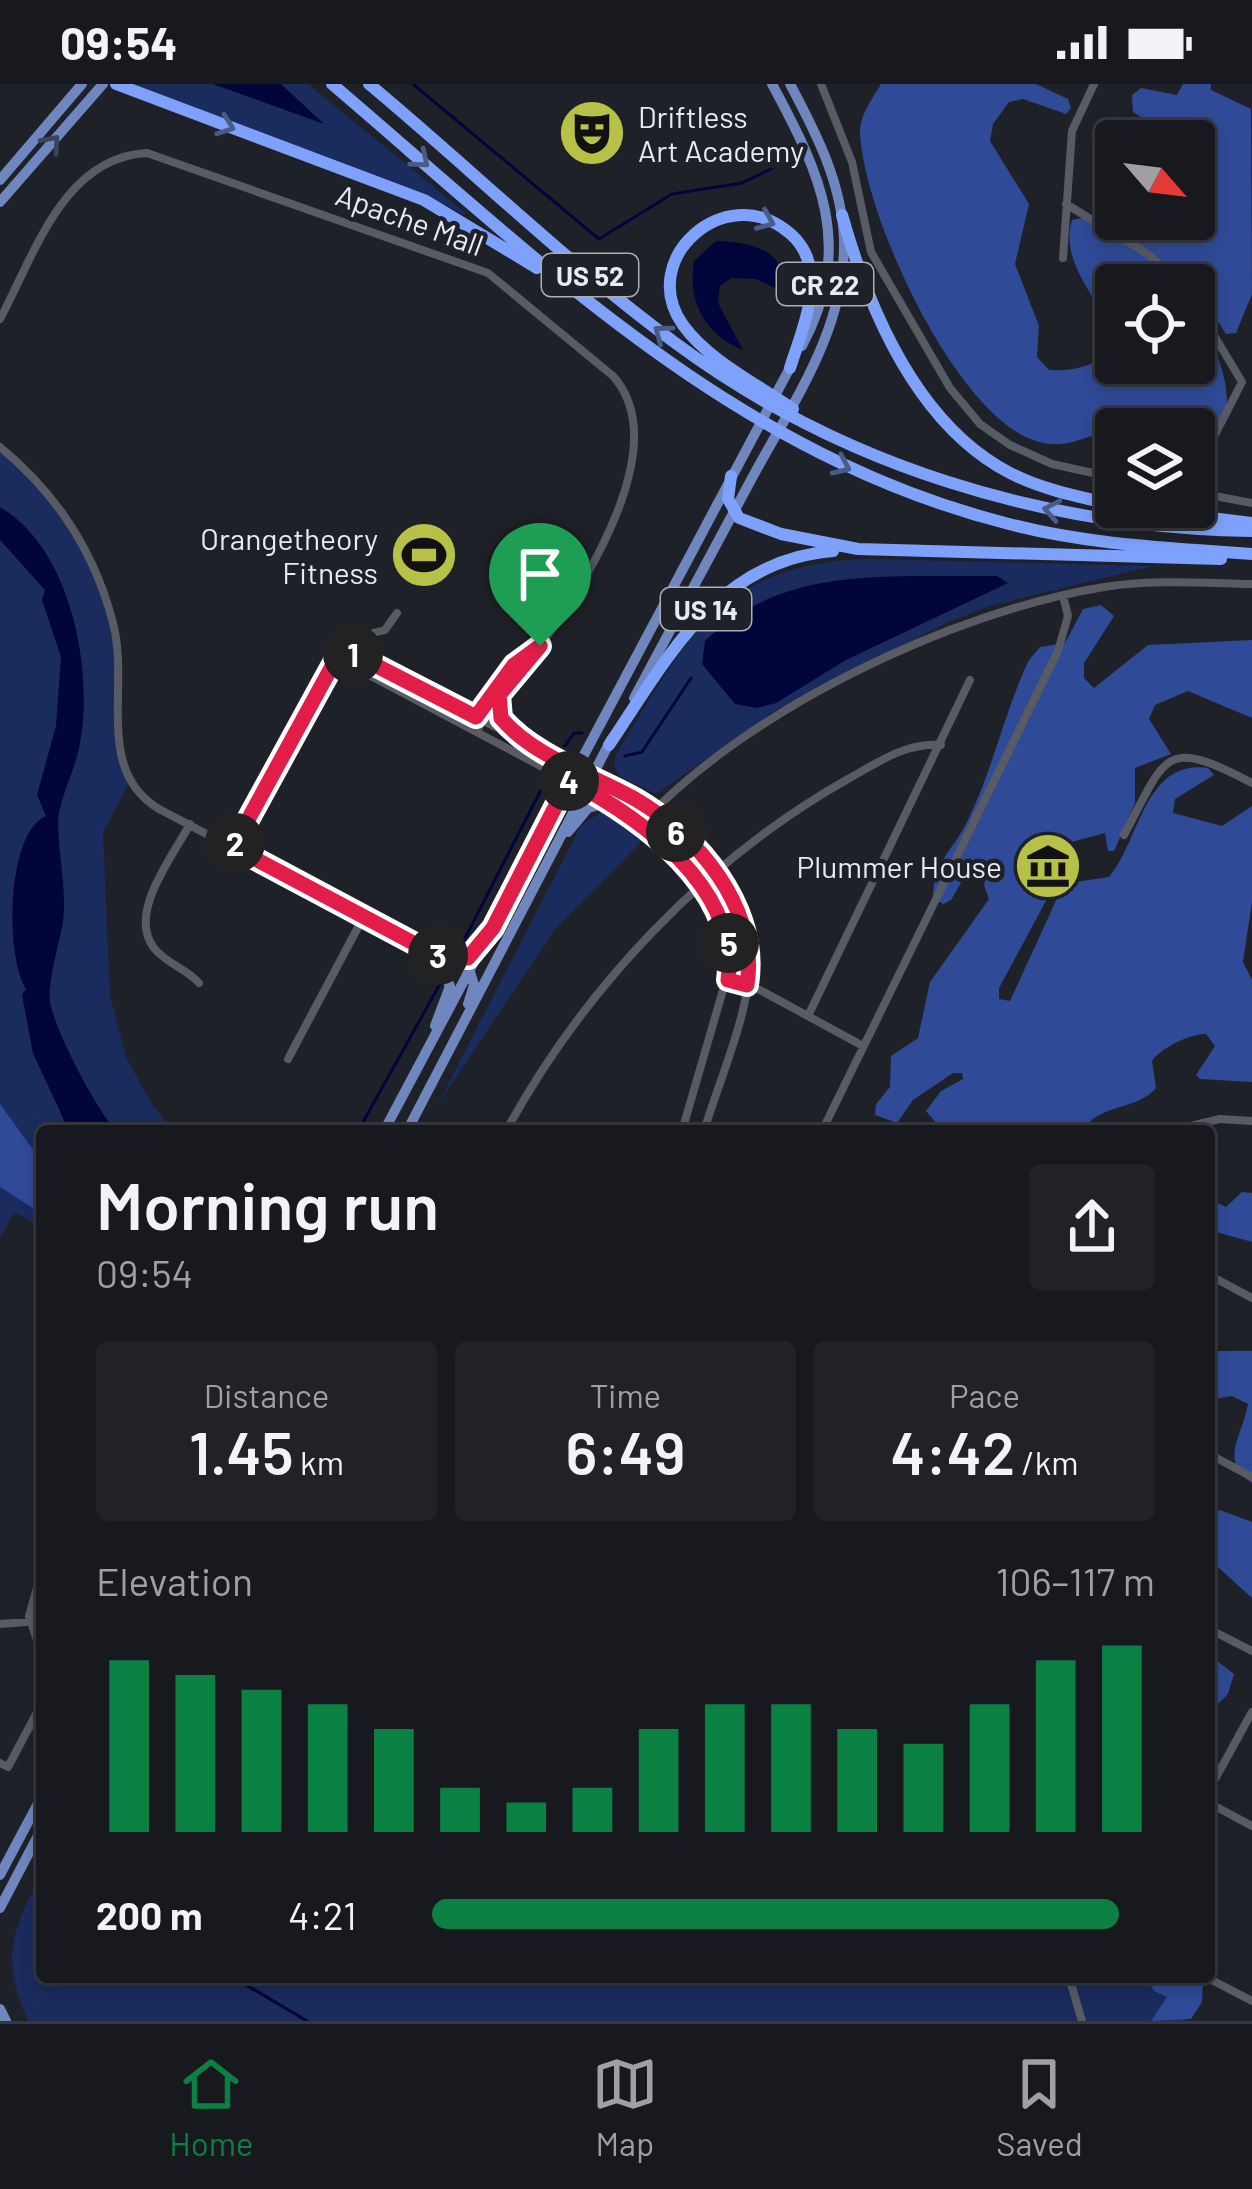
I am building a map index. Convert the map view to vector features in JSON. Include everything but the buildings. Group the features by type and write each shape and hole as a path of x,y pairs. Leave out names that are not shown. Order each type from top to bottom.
{"highway":[{"path":"116,84 445,210 594,307"},
{"name":"US 52","path":"332,84 594,307 718,398 817,454 888,486 1066,537 1252,556"},
{"name":"US 52","path":"369,84 676,344 749,392 833,437 914,471 1015,503 1143,524 1252,527"},
{"name":"US 14","path":"790,368 811,287 802,248 760,215 730,213 706,223 689,238 674,267 672,298 681,322 709,350 833,437"},
{"path":"842,215 859,271 890,337 954,433 996,465 1030,482 1095,499"},
{"path":"731,476 728,499 734,512 769,531 858,549"},
{"path":"1215,521 1252,527"},
{"name":"US 14","path":"608,745 688,628 725,592 780,561 858,549 1252,556"}],"main road":[{"path":"0,180 82,84"},
{"path":"0,202 103,84"},
{"name":"CR 22","path":"772,84 817,172 830,234 820,303 790,368"},
{"path":"608,745 797,394 836,309 842,215 826,156 790,84"},
{"name":"US 14","path":"387,1125 790,368"},
{"name":"US 14","path":"410,1125 608,745"},
{"path":"560,837 588,808 610,802"},
{"path":"434,954 468,958 493,928"},
{"path":"422,1061 450,986 434,954"},
{"path":"452,959 470,972 474,985 455,1039"},
{"path":"1,1872 36,1807"},
{"path":"0,1908 36,1840"},
{"path":"0,1919 18,1874"},
{"path":"0,2009 6,2021"}],"street":[{"path":"821,84 852,162 871,252 950,388 970,414 1010,445 1052,464 1095,473"},
{"path":"1063,258 1072,131 1094,84"},
{"name":"Apache Mall","path":"0,320 75,185 104,164 136,154 187,164 488,273 613,376 628,395 638,426 625,492 540,646"},
{"path":"1066,204 1159,264"},
{"path":"0,294 10,300"},
{"path":"1215,337 1242,382 1215,435"},
{"path":"0,448 60,508 105,595 121,672 119,757 125,778 148,802 434,954"},
{"path":"1215,496 1252,503"},
{"path":"642,823 734,747 860,670 952,628 1063,596 1127,584 1252,584"},
{"path":"825,1125 1063,640 1067,616 1063,596"},
{"path":"233,847 334,657 358,637 385,630 397,614"},
{"path":"479,719 540,646"},
{"path":"474,730 514,665 540,646"},
{"path":"342,648 653,811 715,874 748,928 747,985 706,1125"},
{"path":"334,657 610,802 642,823 700,888 725,926 728,980 684,1125"},
{"path":"808,1014 970,680"},
{"path":"499,695 501,718 538,747"},
{"path":"510,1125 581,1016 715,874 833,788 908,748 941,745"},
{"path":"1124,835 1158,772 1173,758 1200,757 1252,783"},
{"path":"190,824 148,905 145,923 154,948 199,983"},
{"path":"288,1059 364,916"},
{"path":"728,980 808,1014 863,1046"},
{"path":"1195,1125 1220,1119 1252,1121"},
{"path":"1215,1278 1252,1298"},
{"path":"1215,1457 1252,1477"},
{"path":"36,1584 30,1598 36,1620"},
{"path":"0,1624 36,1624"},
{"path":"1215,1632 1252,1651"},
{"path":"1215,1779 1252,1712"},
{"path":"4,1765 36,1713"},
{"path":"1215,1807 1252,1826"},
{"path":"1215,1982 1252,2001"},
{"path":"1072,1983 1082,2021"}],"shaded area":[{"path":"128,84 308,84 466,213 464,215 427,196"},
{"path":"213,84 281,84 324,124"},
{"path":"881,84 1036,84 1068,99 1071,108 1066,114 1023,99 1009,102 993,124 990,141 1029,204 1015,264 1039,326 1037,357 1049,370 1095,361 1095,384 1215,384 1215,350 1227,406 1215,434 1215,408 1095,408 1095,435 1055,444 1028,438 999,418 942,348 895,257 865,169 860,134 864,114"},
{"path":"1183,84 1211,84 1211,90 1251,109 1252,294 1236,333 1226,334 1215,317 1215,264 1095,264 1095,302 1077,269 1069,237 1072,220 1095,216 1095,240 1215,240 1215,120 1146,120 1133,112 1132,95 1141,88 1177,95"},
{"path":"716,241 753,246 779,265 780,290 756,279 731,278 720,286 718,303 743,350 709,326 696,303 694,261"},
{"path":"0,451 49,493 69,523 113,627 122,692 119,750 129,783 103,832 110,996 126,1057 169,1125 36,1125 36,1224 14,1212 0,1238"},
{"path":"0,507 44,550 72,612 79,646 83,713 78,753 58,821 64,910 50,1002 77,1069 112,1125 66,1125 33,1053 22,995 26,989 15,950 13,897 23,846 33,827 46,816 37,795 56,726 61,657 42,600 45,590 0,540"},
{"path":"869,559 1153,566 990,606 946,623 772,713 656,794 620,777 614,765 616,755 664,676 713,615 742,592 776,575 818,564"},
{"path":"997,576 1008,583 846,660 776,703 757,708 735,704 702,664 705,641 751,607 776,596 828,582"},
{"path":"1101,605 1114,616 1084,663 1084,678 1094,688 1148,645 1252,640 1252,718 1188,691 1155,705 1149,719 1171,754 1135,768 1135,803 1114,851 1108,851 1105,833 1046,849 1039,856 1031,881 1047,899 999,988 999,999 1010,1001 1059,894 1069,883 1109,877 1157,789 1170,776 1187,769 1208,768 1214,775 1175,799 1173,813 1222,826 1252,806 1252,902 1243,962 1252,980 1252,1082 1200,1079 1196,1075 1215,1046 1206,1034 1200,1034 1156,1056 1152,1061 1156,1088 1148,1095 1088,1125 938,1125 926,1111 941,1091 963,1079 962,1073 953,1073 913,1100 897,1123 875,1115 876,1104 890,1087 891,1056 918,1038 930,982 989,899 984,885 987,873 979,868 968,871 951,900 943,904 933,898 940,865 976,802 1029,660 1040,647 1065,643 1083,609"},
{"path":"606,809 646,837 555,929 438,1104 581,825"},
{"path":"0,1104 36,1154 36,1210 0,1187"},
{"path":"1242,1192 1252,1193 1252,1242 1215,1232 1215,1202 1226,1207"},
{"path":"1215,1351 1252,1351 1252,1483 1242,1475 1234,1457 1248,1404 1232,1396 1215,1399"},
{"path":"1215,1511 1252,1522 1252,1598 1215,1564"},
{"path":"1215,1660 1234,1674 1228,1694 1215,1707"},
{"path":"36,1885 36,1983 1204,1986 1184,2021 28,2021 12,1962 23,1911"},
{"path":"1150,1983 1203,1983 1202,2002 1191,2019 1151,2021 1167,1997 1154,1991"}],"waterway":[{"path":"413,84 599,239 672,194 742,183 771,169"},
{"path":"625,756 642,752 691,678"},
{"path":"565,746 574,733 582,733"},
{"path":"460,948 545,782"},
{"path":"361,1125 441,982"},
{"path":"243,1983 307,2021"}],"place":[{"name":"Driftless Art Academy","path":"592,133"},
{"name":"Orangetheory Fitness","path":"424,555"},
{"name":"Plummer House","path":"1048,866"}],"route":[{"path":"540,646 499,695 501,718 538,747 640,802 678,833 715,874 745,918 750,941 747,985 728,980 725,926 696,882 631,814 569,780 493,928 468,958 434,954 233,847 342,648 476,717 514,665 540,646"}]}
